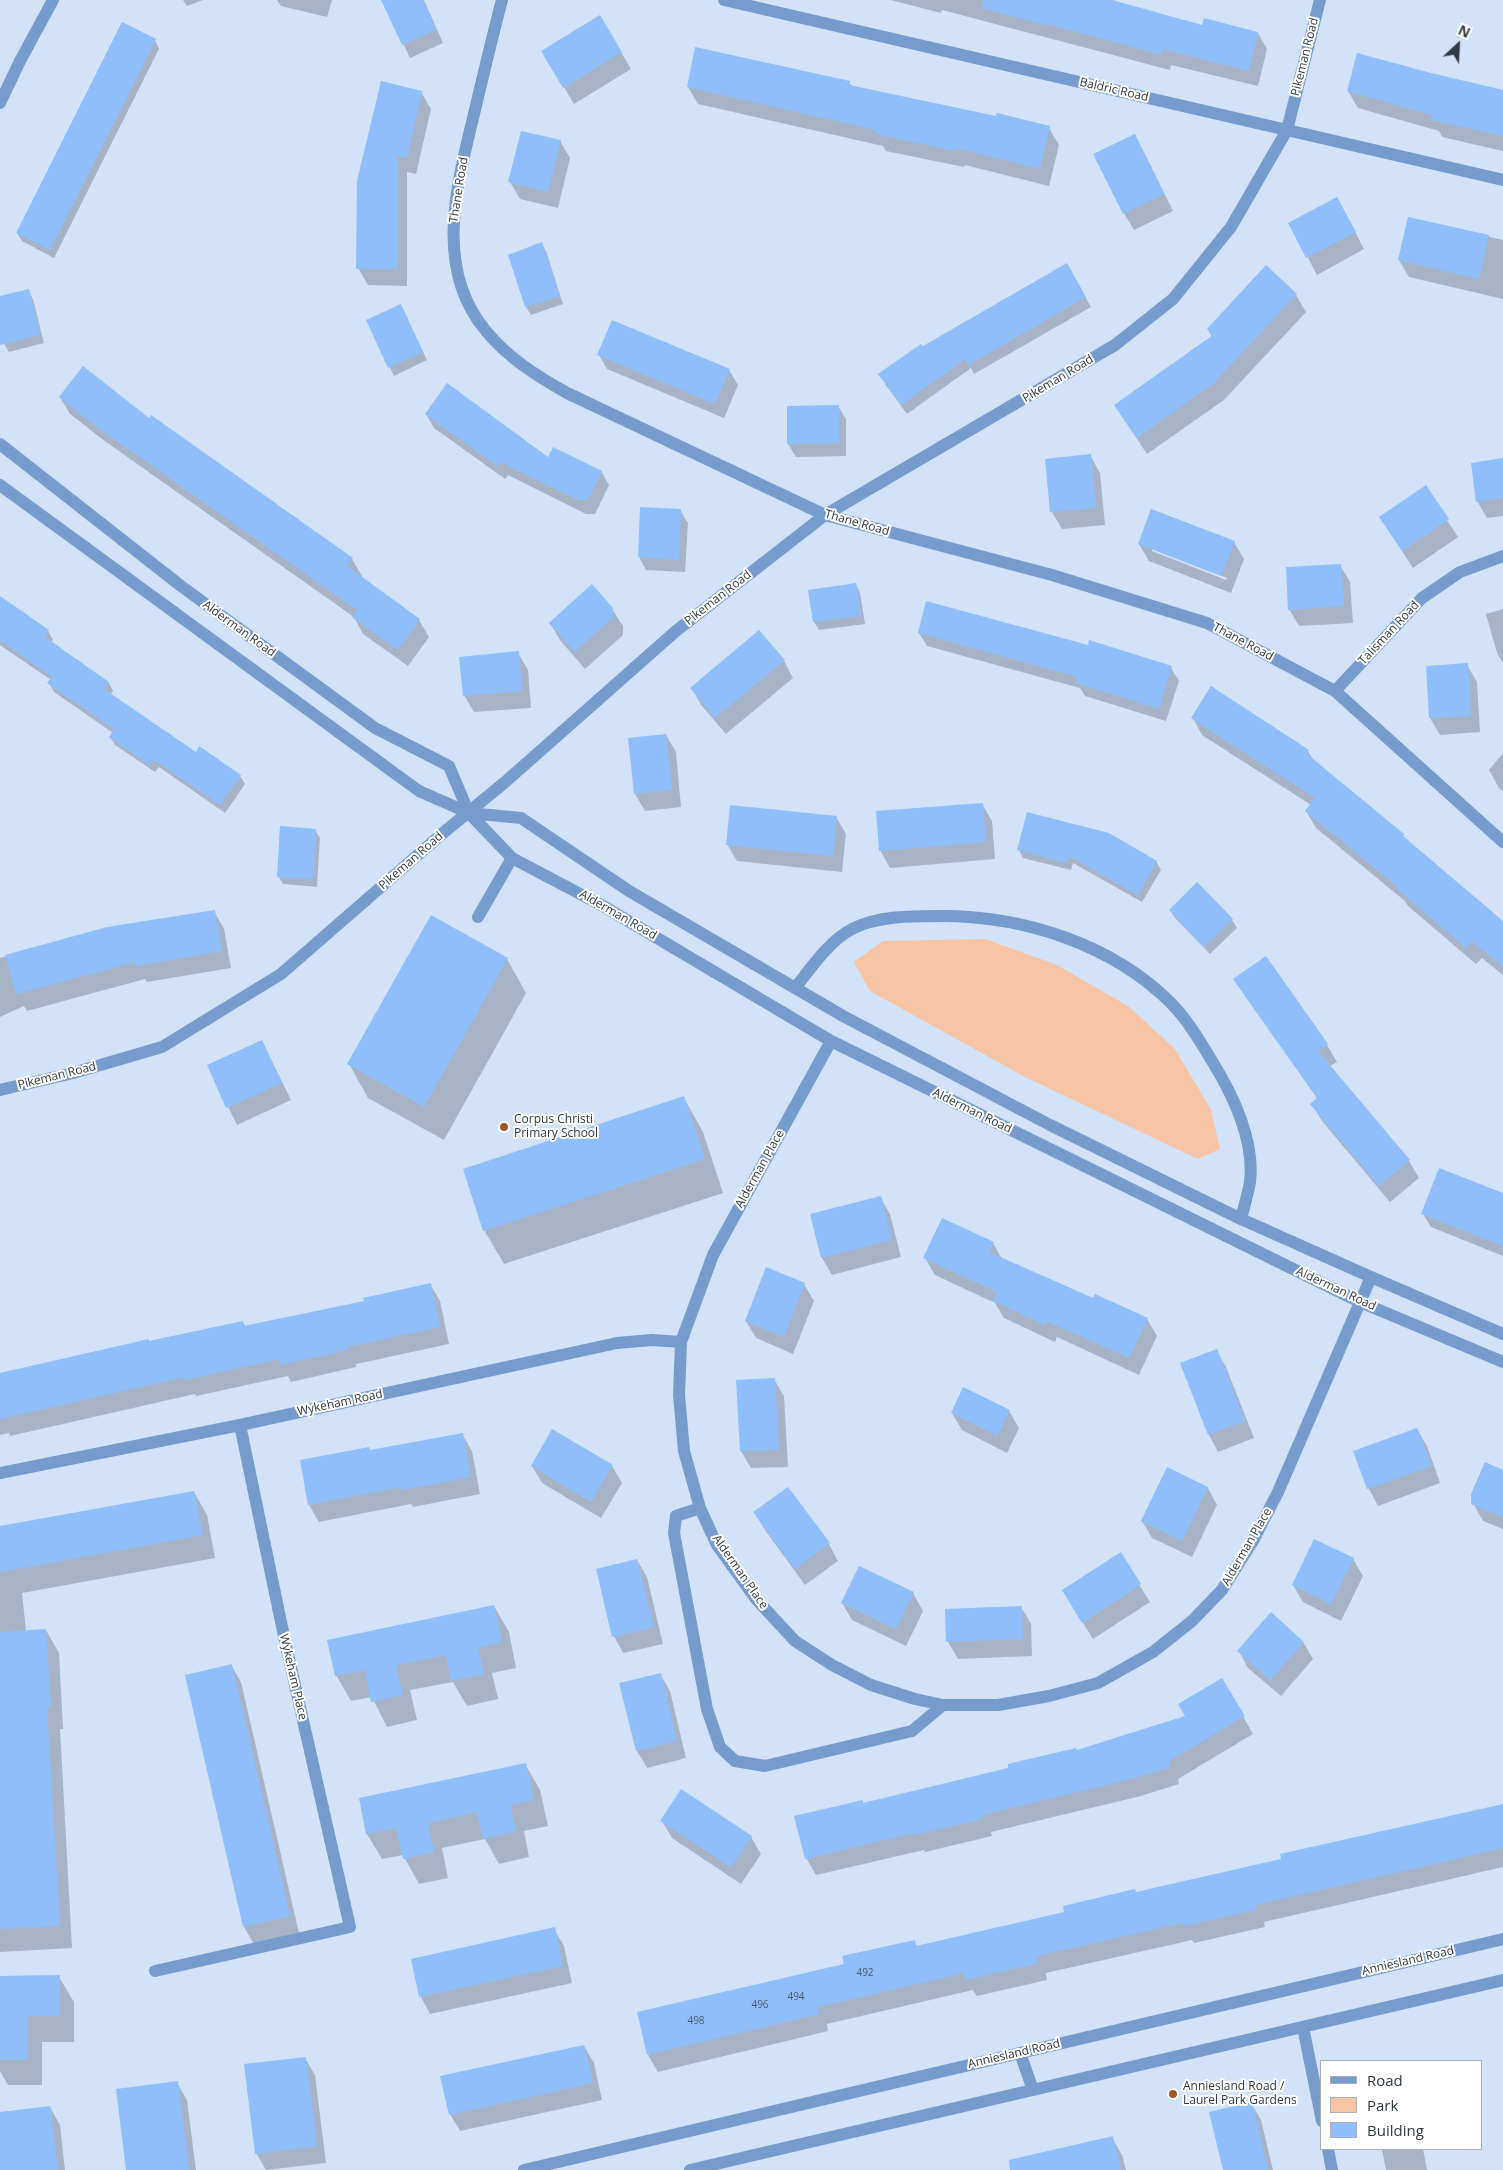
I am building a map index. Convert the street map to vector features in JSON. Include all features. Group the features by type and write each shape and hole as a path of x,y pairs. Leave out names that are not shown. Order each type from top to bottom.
{"street":[{"path":"0,103 53,0"},
{"name":"Thane Road","path":"502,0 457,186 452,229 455,262 471,309 486,331 526,369 567,393 825,515 1052,575 1207,623 1335,691 1503,842"},
{"name":"Baldric Road","path":"724,0 1503,180"},
{"name":"Pikeman Road","path":"0,1090 72,1073 162,1047 281,974 443,833 469,813 676,631 825,515 1115,345 1173,299 1232,227 1287,130 1320,0"},
{"name":"Alderman Road","path":"0,444 181,586 376,728 448,766 469,813 512,858 603,906 831,1041 1360,1302 1503,1362"},
{"name":"Alderman Road","path":"0,486 419,791 469,813 521,818 629,891 843,1016 1050,1125 1241,1218 1370,1277 1503,1334"},
{"name":"Talisman Road","path":"1335,691 1422,598 1460,572 1503,556"},
{"path":"478,917 512,858"},
{"path":"795,988 838,938 853,928 879,921 920,916 988,919 1035,928 1074,940 1140,976 1171,1004 1198,1038 1221,1075 1241,1120 1249,1151 1250,1181 1241,1218"},
{"name":"Alderman Place","path":"831,1041 713,1255 681,1342 679,1395 684,1451 700,1508 717,1545 750,1591 795,1641 832,1665 871,1685 915,1699 943,1705 998,1705 1098,1683 1153,1652 1192,1621 1222,1590 1254,1539 1278,1492 1370,1277"},
{"name":"Wykeham Road","path":"0,1473 240,1425 617,1342 652,1340 681,1342"},
{"name":"Wykeham Place","path":"154,1971 350,1927 284,1641 240,1425"},
{"path":"700,1508 676,1516 674,1533 707,1708 720,1747 735,1761 765,1766 912,1731 943,1705"},
{"name":"Anniesland Road","path":"524,2170 1503,1939"},
{"path":"690,2170 1503,1980"},
{"path":"1303,2027 1320,2111"},
{"path":"1020,2053 1033,2090"},
{"path":"1328,2150 1332,2170"}],"green space":[{"path":"985,939 1057,965 1128,1006 1175,1049 1211,1110 1220,1149 1198,1159 1025,1077 870,991 854,962 883,941"}],"building":[{"path":"381,0 423,0 436,30 402,45"},
{"path":"983,0 1112,0 1202,25 1204,18 1258,32 1249,71 1162,49 1161,55 1048,24 1048,26 982,8"},
{"path":"600,15 622,52 563,88 541,51"},
{"path":"122,22 156,39 50,250 16,233"},
{"path":"695,47 850,81 849,85 996,116 997,113 1050,126 1040,169 955,148 955,151 875,134 876,130 687,87"},
{"path":"1357,53 1503,90 1503,136 1431,120 1432,115 1347,91"},
{"path":"381,81 422,91 407,158 398,156 398,269 356,269 357,181"},
{"path":"521,131 561,140 548,192 508,182"},
{"path":"1135,134 1164,194 1123,214 1093,154"},
{"path":"1337,197 1356,232 1306,258 1288,223"},
{"path":"1408,217 1489,235 1479,279 1398,260"},
{"path":"542,242 560,296 525,307 508,255"},
{"path":"1067,263 1086,297 968,365 965,359 901,405 878,374 921,344 923,346"},
{"path":"1266,265 1297,294 1214,383 1137,438 1114,405 1213,335 1207,329"},
{"path":"29,289 40,335 0,345 0,296"},
{"path":"401,304 423,352 388,368 366,320"},
{"path":"612,320 730,369 715,404 597,355"},
{"path":"83,366 149,418 151,415 353,558 347,566 420,619 398,650 352,617 357,610 94,425 59,397"},
{"path":"447,383 548,457 553,447 602,471 588,500 578,500 500,462 497,466 425,414"},
{"path":"839,405 839,443 787,444 787,406"},
{"path":"1091,454 1096,508 1050,512 1045,459"},
{"path":"1503,458 1503,498 1476,502 1471,463"},
{"path":"1426,485 1449,519 1402,551 1379,517"},
{"path":"640,507 681,509 679,560 638,557"},
{"path":"1151,509 1235,541 1221,576 1138,544"},
{"path":"1341,564 1344,606 1288,610 1286,567"},
{"path":"856,583 861,616 813,622 808,590"},
{"path":"592,584 613,608 613,617 575,652 549,623"},
{"path":"0,596 49,630 45,637 109,682 104,689 196,752 199,746 241,775 220,805 154,760 150,765 109,737 114,729 47,683 52,677 0,640"},
{"path":"926,601 1088,645 1089,640 1172,666 1159,709 1076,683 1078,677 918,633"},
{"path":"759,630 785,660 715,718 690,688"},
{"path":"519,651 522,691 463,696 459,657"},
{"path":"1468,663 1471,716 1429,718 1426,666"},
{"path":"1211,686 1309,750 1307,754 1404,834 1403,836 1503,921 1503,967 1472,941 1466,948 1397,889 1398,887 1305,811 1315,798 1191,718"},
{"path":"666,734 672,790 634,794 628,738"},
{"path":"983,803 986,842 879,851 876,811"},
{"path":"730,805 837,816 833,856 726,845"},
{"path":"1027,812 1109,833 1157,861 1138,895 1069,856 1067,863 1017,850"},
{"path":"280,826 316,829 313,879 277,877"},
{"path":"1197,882 1233,919 1204,947 1169,910"},
{"path":"215,910 222,951 136,966 135,962 16,994 5,955 107,927"},
{"path":"431,915 508,958 424,1107 347,1064"},
{"path":"1266,956 1328,1044 1318,1051 1410,1160 1379,1186 1310,1104 1317,1098 1233,979"},
{"path":"262,1040 282,1083 226,1108 207,1065"},
{"path":"684,1096 705,1159 483,1231 463,1169"},
{"path":"1439,1168 1503,1193 1503,1246 1421,1214"},
{"path":"881,1196 892,1240 821,1258 810,1214"},
{"path":"942,1218 994,1242 989,1252 1093,1298 1095,1294 1148,1318 1129,1358 1047,1321 1045,1325 993,1301 997,1292 923,1258"},
{"path":"766,1267 805,1283 784,1337 745,1321"},
{"path":"431,1283 440,1327 347,1347 348,1350 280,1365 279,1359 185,1380 184,1377 0,1419 0,1373 149,1339 149,1341 243,1321 244,1326 364,1301 363,1298"},
{"path":"1217,1349 1245,1421 1208,1435 1180,1363"},
{"path":"775,1378 779,1450 740,1451 736,1380"},
{"path":"963,1387 1010,1410 997,1436 951,1413"},
{"path":"1417,1428 1432,1466 1367,1489 1353,1451"},
{"path":"552,1429 613,1465 591,1502 531,1466"},
{"path":"463,1433 471,1477 402,1490 401,1487 308,1505 300,1460 369,1447 370,1450"},
{"path":"1485,1462 1503,1470 1503,1517 1471,1504 1471,1494"},
{"path":"1167,1467 1208,1487 1182,1541 1141,1521"},
{"path":"788,1487 830,1543 795,1569 753,1512"},
{"path":"194,1491 203,1535 0,1572 0,1526"},
{"path":"1314,1539 1354,1558 1331,1604 1292,1585"},
{"path":"1121,1552 1141,1584 1082,1623 1062,1590"},
{"path":"637,1559 654,1627 612,1637 596,1569"},
{"path":"859,1566 914,1592 896,1629 841,1603"},
{"path":"494,1605 502,1642 478,1648 484,1674 451,1681 446,1655 396,1665 403,1695 371,1702 365,1670 335,1676 327,1640"},
{"path":"1022,1606 1023,1639 946,1642 945,1609"},
{"path":"1271,1612 1304,1642 1270,1680 1237,1651"},
{"path":"46,1629 51,1707 47,1707 60,1926 0,1929 0,1632"},
{"path":"232,1664 290,1916 243,1927 185,1675"},
{"path":"661,1673 677,1741 636,1751 619,1683"},
{"path":"1222,1678 1245,1716 1169,1761 1171,1767 1131,1779 982,1815 983,1819 805,1859 794,1816 863,1800 863,1803 1008,1768 1008,1764 1076,1748 1077,1750 1185,1716 1178,1704"},
{"path":"526,1763 534,1800 510,1805 516,1831 483,1839 477,1812 428,1823 434,1852 403,1859 396,1828 366,1834 359,1798"},
{"path":"681,1789 752,1836 731,1867 660,1821"},
{"path":"1503,1804 1503,1848 1255,1905 1256,1910 1183,1926 1182,1923 1037,1956 1038,1963 966,1980 964,1973 818,2007 819,2014 647,2055 637,2012 844,1964 842,1956 915,1940 916,1946 1064,1912 1063,1906 1135,1889 1136,1892 1281,1859 1280,1854"},
{"path":"555,1927 563,1966 419,1997 411,1959"},
{"path":"60,1975 60,2016 28,2016 28,2060 0,2060 0,1976"},
{"path":"584,2045 593,2083 449,2115 440,2076"},
{"path":"306,2057 317,2146 255,2154 244,2064"},
{"path":"178,2081 189,2170 126,2170 116,2089"},
{"path":"1252,2102 1268,2170 1223,2170 1209,2112"},
{"path":"50,2106 58,2170 0,2170 0,2112"},
{"path":"1113,2136 1121,2170 1010,2170 1009,2160"}],"place":[{"name":"Corpus Christi Primary School","path":"504,1127"},
{"name":"Anniesland Road / Laurel Park Gardens","path":"1173,2094"}]}
